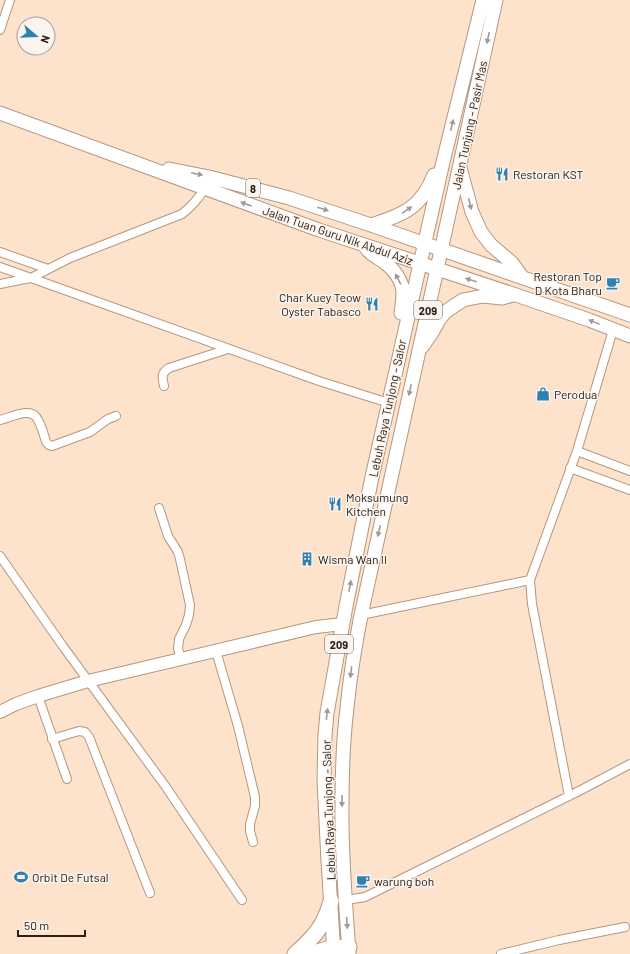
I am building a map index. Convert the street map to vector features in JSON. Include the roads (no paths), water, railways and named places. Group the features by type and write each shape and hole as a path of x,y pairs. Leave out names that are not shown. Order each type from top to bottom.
{"highway":[{"path":"295,954 309,942 319,930 326,916 330,901"},
{"path":"311,954 327,949 334,951 349,951"}],"main road":[{"name":"Jalan Tunjung - Pasir Mas","path":"424,244 483,0"},
{"name":"Jalan Tunjung - Pasir Mas","path":"441,249 496,0"},
{"name":"8","path":"0,113 132,161"},
{"name":"Jalan Tuan Guru Nik Abdul Aziz","path":"132,161 204,189 319,230 516,294 630,336"},
{"name":"Jalan Tuan Guru Nik Abdul Aziz","path":"132,161 209,177 289,198 441,249 630,316"},
{"path":"371,225 388,220 415,206 422,198 443,162"},
{"path":"460,166 472,212 482,232 491,245 512,263 524,278"},
{"path":"363,244 371,254 384,262 395,272 403,287 401,344"},
{"name":"Lebuh Raya Tunjong - Salor","path":"334,951 324,782 327,713 372,477 424,244"},
{"name":"Lebuh Raya Tunjong - Salor","path":"349,951 343,860 342,806 346,708 361,615 441,249"},
{"path":"419,352 445,312 463,300 483,296 502,298 516,294"},
{"path":"0,712 38,696 88,681 316,626 343,624"}],"street":[{"path":"0,30 10,0"},
{"path":"0,284 33,277 70,258 182,214 192,207 204,189"},
{"path":"0,252 46,270"},
{"path":"0,267 33,277 319,381 389,403"},
{"path":"569,796 532,604 530,580 577,451 613,330"},
{"path":"164,386 162,377 164,371 169,368 228,349"},
{"path":"0,420 27,412 33,414 38,419 46,442 52,446 90,432 108,419 116,416"},
{"path":"577,451 630,471"},
{"path":"570,468 630,490"},
{"path":"159,508 168,536 178,552 190,605 186,625 179,639 178,649 181,658"},
{"path":"0,556 62,645 166,787 242,900"},
{"path":"361,615 530,580"},
{"path":"216,651 238,726 254,797 255,806 250,824 253,842"},
{"path":"38,696 67,779"},
{"path":"52,739 79,731 85,732 89,738 150,893"},
{"path":"346,900 365,897 569,796 630,764"},
{"path":"501,954 559,940 625,927"}],"place":[{"name":"Restoran KST","path":"502,174"},
{"name":"Restoran Top D Kota Bharu","path":"613,283"},
{"name":"Char Kuey Teow Oyster Tabasco","path":"372,304"},
{"name":"Perodua","path":"543,394"},
{"name":"Moksumung Kitchen","path":"335,504"},
{"name":"Wisma Wan II","path":"307,559"},
{"name":"Orbit De Futsal","path":"21,877"},
{"name":"warung boh","path":"363,881"}]}
